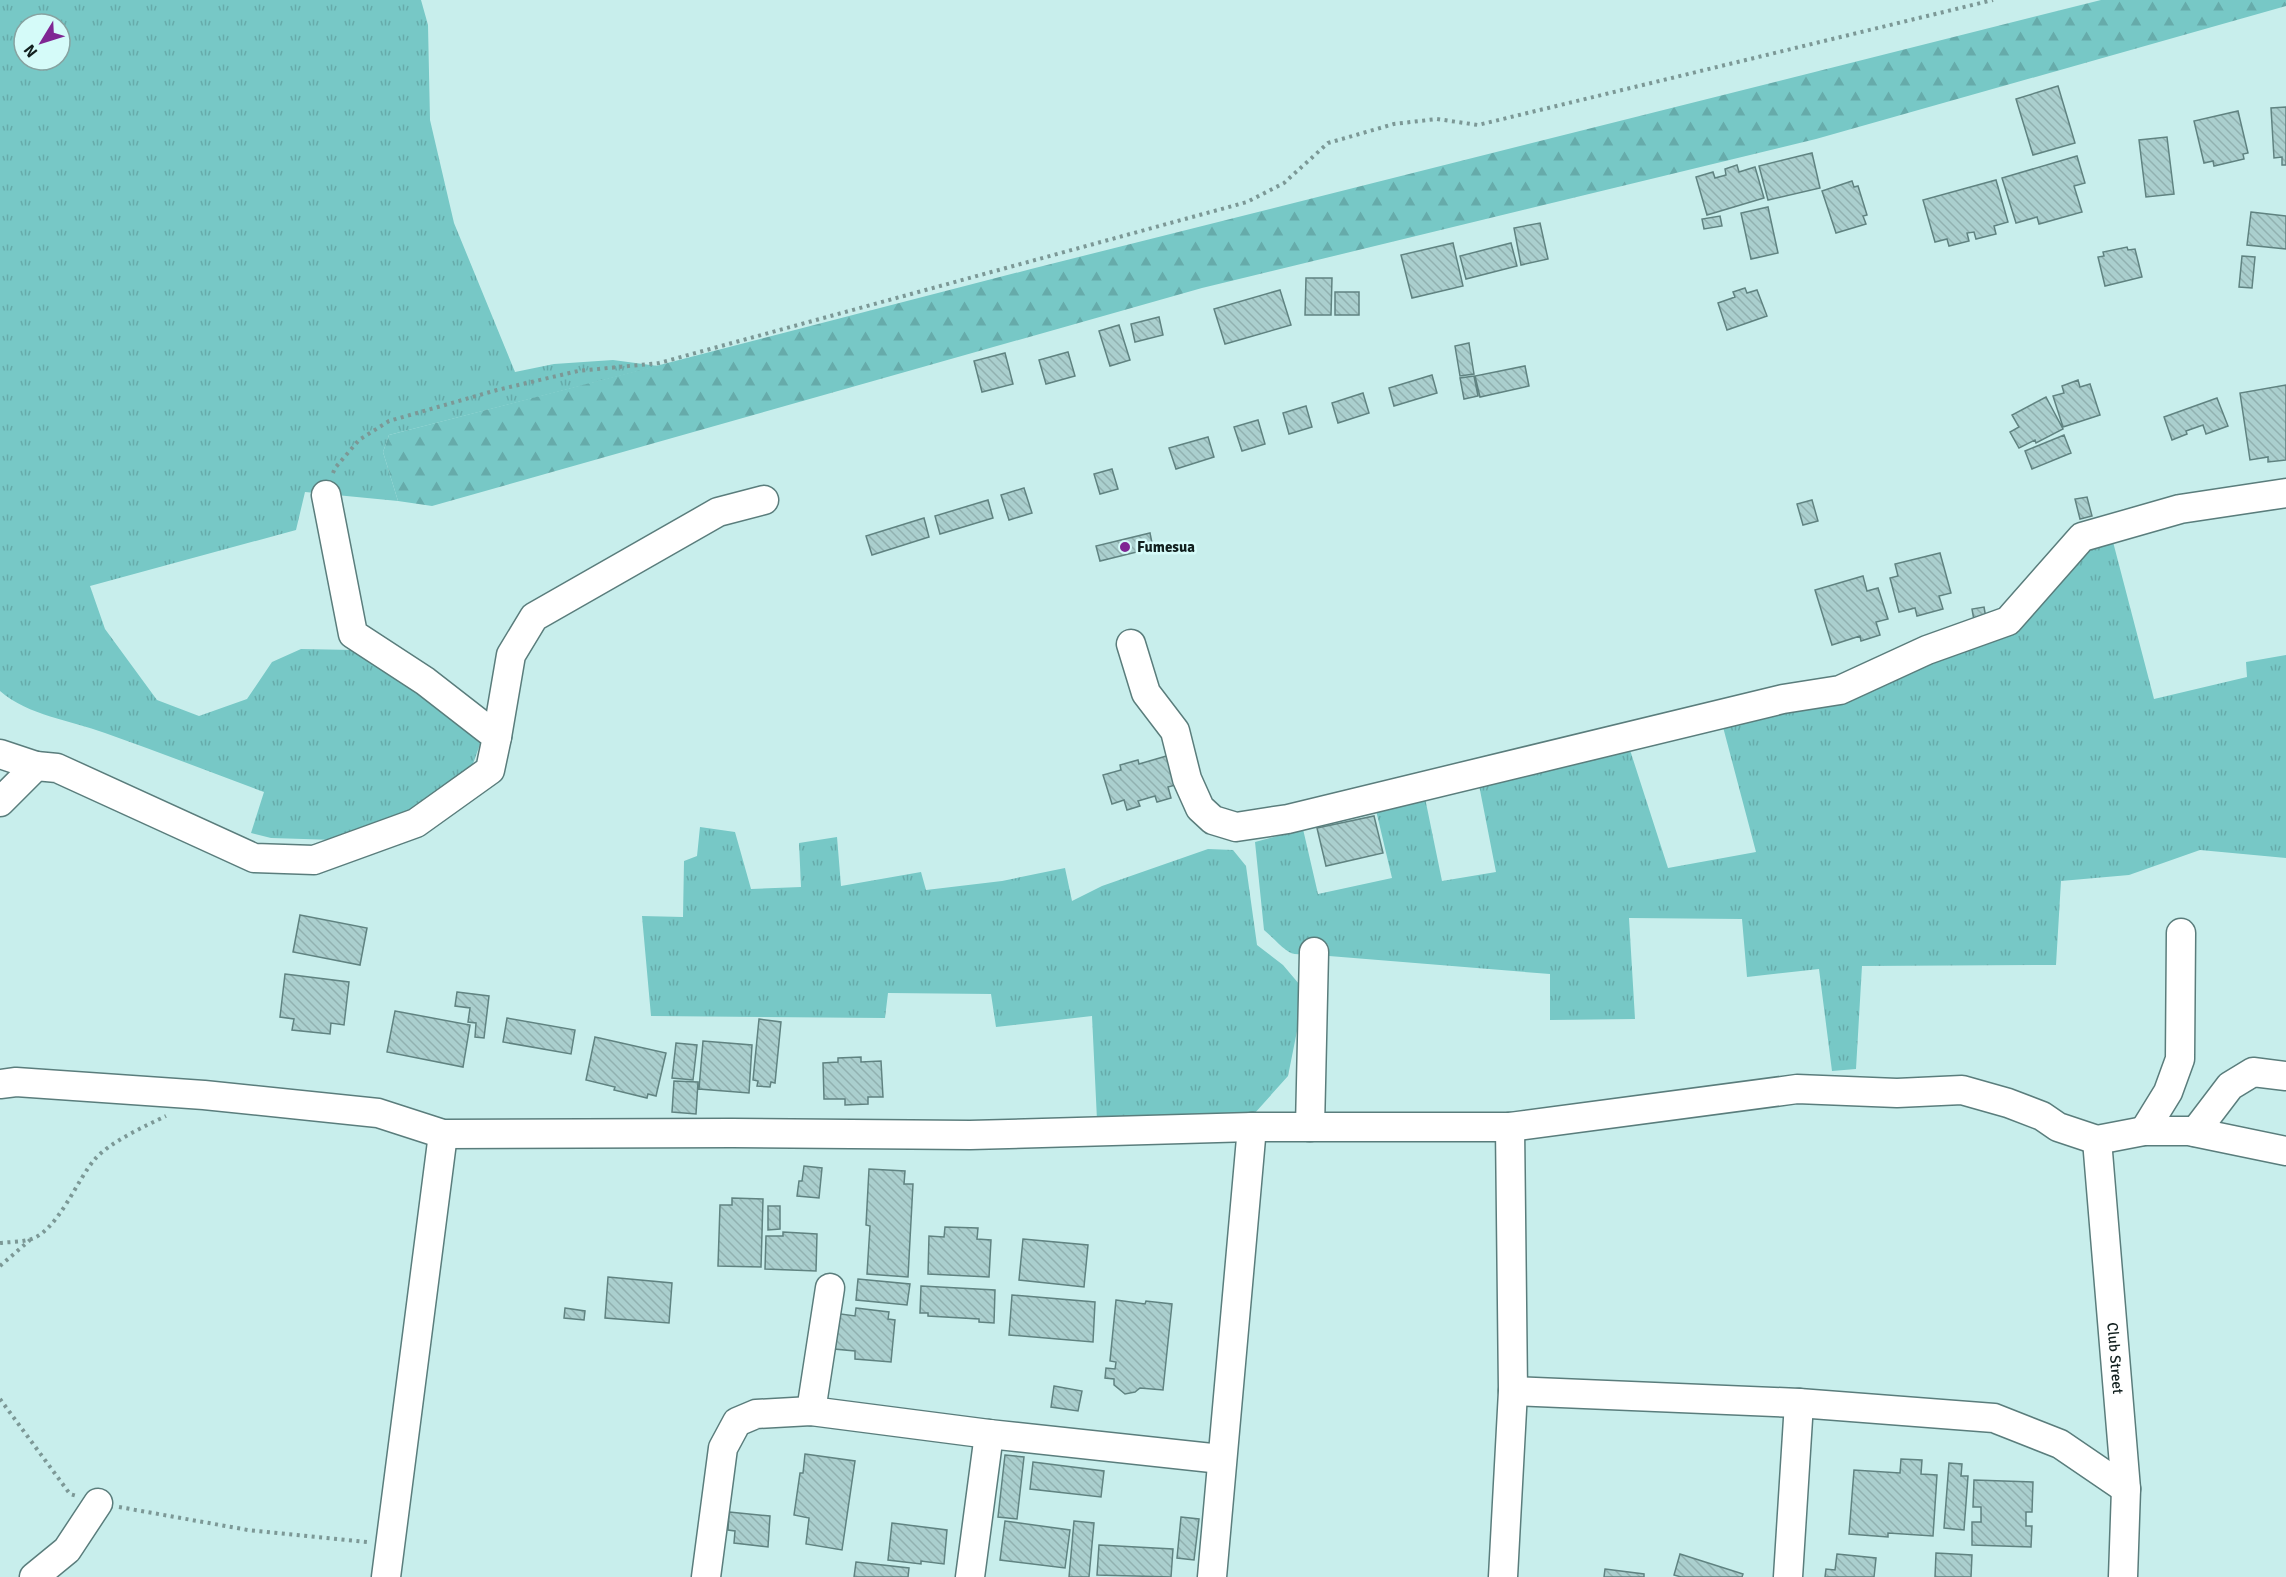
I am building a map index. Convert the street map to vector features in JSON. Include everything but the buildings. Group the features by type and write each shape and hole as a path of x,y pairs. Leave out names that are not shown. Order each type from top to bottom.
{"street":[{"path":"1131,644 1146,693 1175,731 1187,779 1200,808 1213,820 1236,828 1288,819 1783,699 1840,690 1926,650 2008,621 2082,537 2180,509 2286,493"},
{"path":"326,495 353,634 425,681 497,737"},
{"path":"0,754 36,766 57,768 254,858 314,860 416,824 490,770 511,655 534,617 718,512 764,500"},
{"path":"0,802 36,766"},
{"path":"2144,1131 2168,1092 2180,1059 2181,933"},
{"path":"1310,1127 1314,952"},
{"path":"2195,1132 2230,1086 2253,1072 2286,1076"},
{"path":"0,1084 16,1082 204,1095 378,1113 443,1134 970,1135 1252,1127 1510,1127 1797,1089 1897,1093 1962,1090 2008,1103 2042,1116 2058,1127 2097,1140 2144,1131 2195,1132 2286,1151"},
{"path":"1212,1577 1252,1127"},
{"path":"1503,1577 1514,1391 1510,1127"},
{"path":"386,1577 443,1134"},
{"name":"Club Street","path":"2097,1140 2126,1489 2123,1577"},
{"path":"811,1411 830,1288"},
{"path":"1514,1391 1799,1403 1994,1418 2060,1444 2126,1489"},
{"path":"1788,1577 1799,1403"},
{"path":"706,1577 723,1448 736,1422 756,1414 811,1411 989,1434 1221,1459"},
{"path":"970,1577 989,1434"},
{"path":"34,1577 67,1551 98,1503"}],"path":[{"path":"326,495 335,468 359,440 389,421 497,390 578,371 659,363 1247,202 1284,183 1328,143 1395,124 1437,119 1478,125 1993,0"},
{"path":"0,1266 47,1227 66,1206 95,1159 124,1138 171,1114"},
{"path":"0,1243 30,1240"},
{"path":"0,1399 70,1494 98,1503 248,1530 391,1544"}],"green space":[{"path":"0,0 421,0 428,25 430,120 454,223 515,372 554,364 613,360 658,366 389,435 383,452 398,501 305,492 296,530 90,586 105,629 157,700 199,716 247,699 272,662 301,649 354,650 484,733 469,775 413,809 336,840 271,838 251,833 264,792 105,733 37,712 0,691"},
{"path":"2101,0 2286,0 2286,6 1816,139 1202,288 432,506 398,501 383,452 389,435 1031,269"},
{"path":"2112,538 2154,699 2247,677 2246,662 2286,655 2286,858 2200,850 2129,875 2061,881 2056,965 1862,966 1856,1069 1832,1071 1819,969 1747,977 1742,919 1629,918 1635,1019 1550,1020 1550,974 1329,956 1328,944 1306,953 1293,954 1264,930 1255,842 1303,829 1318,894 1392,878 1375,806 1424,793 1442,881 1496,872 1479,785 1630,750 1668,868 1756,852 1723,727 2019,628 2076,552"},
{"path":"700,827 735,832 751,889 801,887 799,843 837,837 841,886 921,872 926,890 1002,881 1065,868 1072,901 1102,886 1208,849 1233,850 1246,866 1257,945 1283,965 1305,991 1288,1076 1254,1114 1097,1120 1092,1016 996,1027 991,994 888,993 885,1018 651,1016 642,916 683,917 684,861 697,856"}],"place":[{"name":"Fumesua","path":"1125,547"}]}
